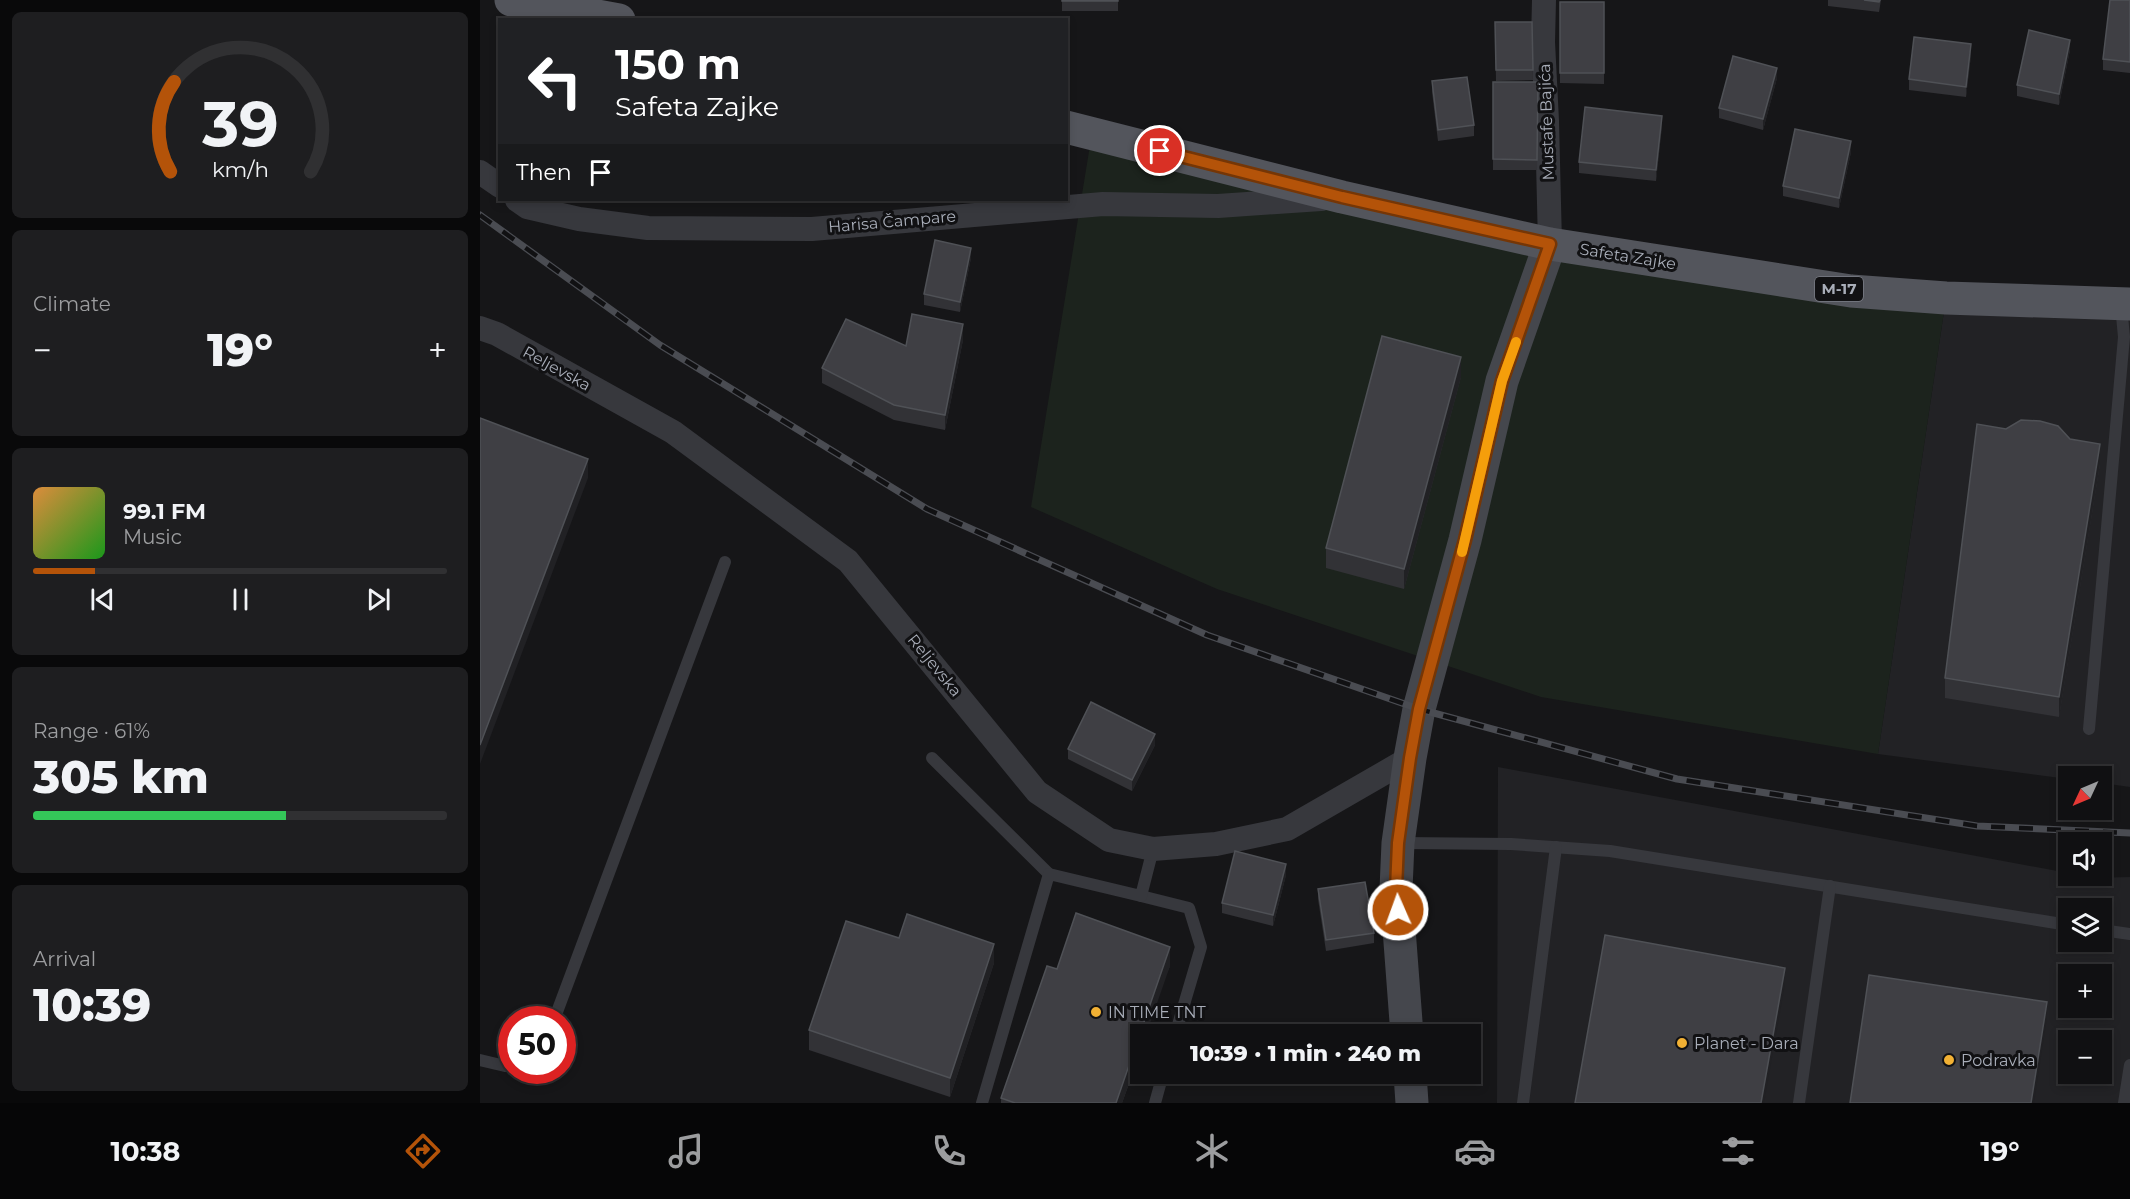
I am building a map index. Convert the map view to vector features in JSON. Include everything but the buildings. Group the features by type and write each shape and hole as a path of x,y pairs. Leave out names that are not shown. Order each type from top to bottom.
{"main road":[{"path":"511,0 608,18"},
{"name":"Safeta Zajke","path":"1068,128 1342,197 1550,244 1851,291 1946,298 2126,304"},
{"path":"1406,1024 1396,889 1398,843 1419,709 1465,540 1502,381 1550,244"},
{"path":"1411,1084 1412,1103"}],"street":[{"name":"Mustafe Bajića","path":"1544,0 1542,42 1547,121 1550,244"},
{"path":"480,172 498,185"},
{"name":"Harisa Čampare","path":"518,201 527,207 579,219 648,228 812,229 1103,204 1218,206 1342,197"},
{"name":"Reljevska","path":"480,328 497,334 673,432 848,561 1037,792 1109,840 1153,849 1216,844 1287,829 1410,758"}],"lane":[{"path":"2089,729 2126,304"},
{"path":"559,1006 725,562"},
{"path":"932,758 1049,874 1188,908 1201,947 1178,1024"},
{"path":"1398,843 1511,844 1610,851 2058,923"},
{"path":"1523,1103 1556,847"},
{"path":"1141,896 1153,849"},
{"path":"982,1103 1049,874"},
{"path":"1799,1103 1830,886"},
{"path":"2112,931 2130,934"},
{"path":"480,1060 498,1064"},
{"path":"2124,1103 2130,1065"},
{"path":"1155,1103 1160,1084"}],"shaded area":[{"path":"1092,133 1342,197 1946,298 1878,754 1541,697 1217,589 1031,507"},
{"path":"1946,298 2130,304 2130,787 2112,784 2112,766 2058,766 2058,778 1878,754"},
{"path":"1498,767 2058,871 2058,886 2112,886 2112,878 2130,877 2130,1103 1497,1103"}],"railway":[{"path":"480,215 660,345 927,509 1207,635 1419,709 1677,779 1977,826 2130,833"}],"slow traffic":[{"path":"1462,552 1502,381 1516,342"}],"place":[{"name":"IN TIME TNT","path":"1096,1012"},
{"name":"Planet - Dara","path":"1682,1043"},
{"name":"Podravka","path":"1949,1060"}],"route":[{"path":"1160,151 1342,197 1550,244 1502,381 1465,540 1419,709 1398,843 1396,889 1398,910"}]}
